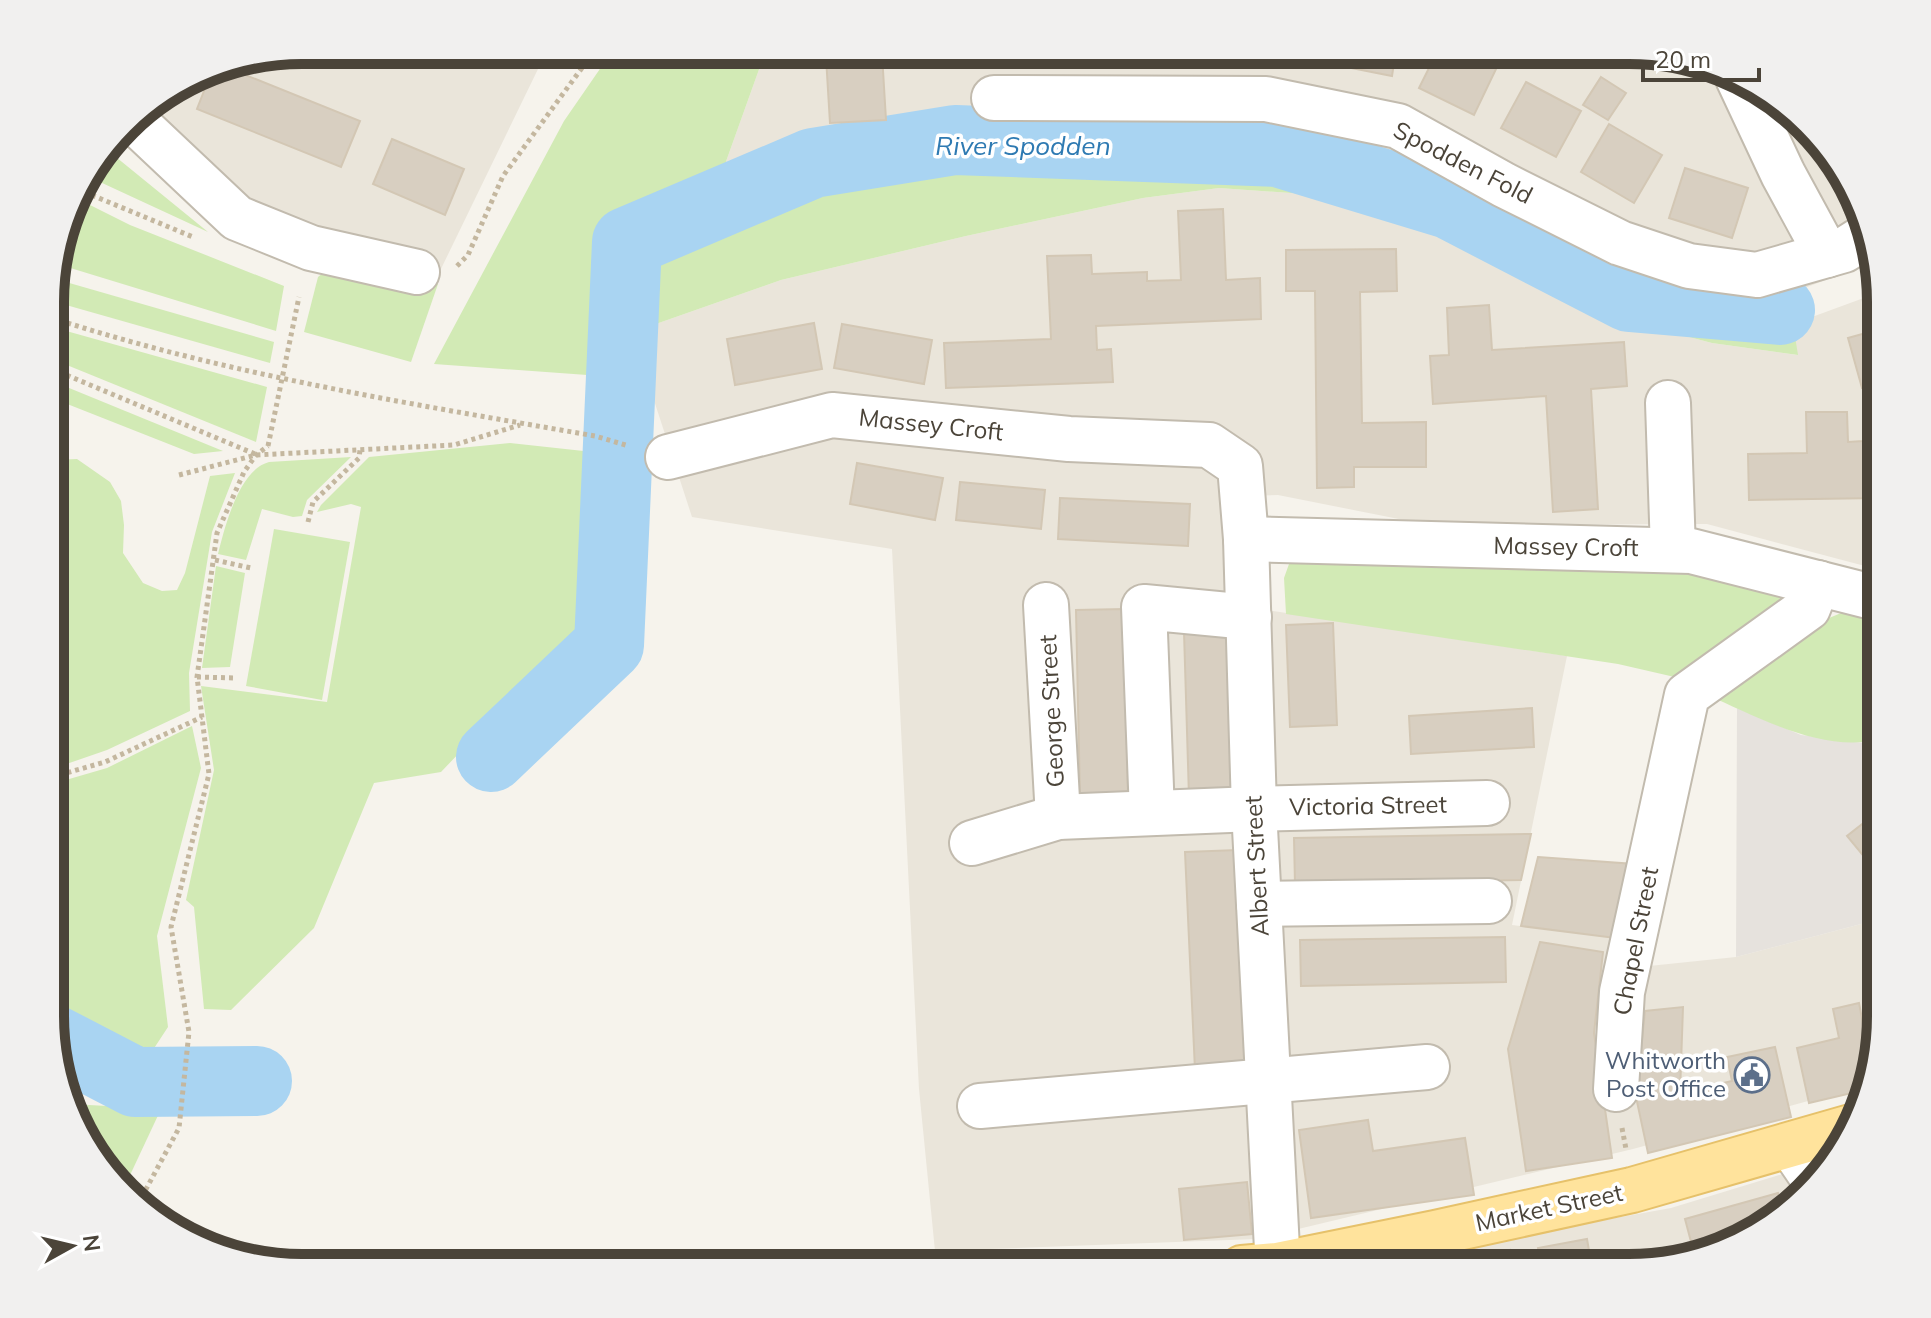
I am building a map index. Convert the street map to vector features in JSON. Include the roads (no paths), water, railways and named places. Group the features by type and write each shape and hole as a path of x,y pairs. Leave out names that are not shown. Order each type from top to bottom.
{"main road":[{"name":"Market Street","path":"1329,1254 1632,1190 1803,1163 1830,1143"}],"street":[{"path":"1746,95 1783,174 1827,255"},
{"name":"Spodden Fold","path":"994,98 1266,99 1398,126 1504,185 1620,243 1689,266 1757,275 1844,250 1859,240"},
{"path":"141,127 237,218 311,248 417,272"},
{"path":"1668,403 1673,550"},
{"name":"Massey Croft","path":"668,457 832,415 1069,439 1209,445 1240,466"},
{"name":"Albert Street","path":"1240,466 1246,539 1254,809 1268,1080 1266,1254"},
{"name":"Massey Croft","path":"1246,539 1691,551 1866,595"},
{"name":"Chapel Street","path":"1616,1089 1622,992 1687,695 1808,608 1818,583"},
{"name":"George Street","path":"1046,605 1058,817"},
{"path":"1152,813 1144,607 1249,617"},
{"name":"Victoria Street","path":"972,843 1058,817 1487,803"},
{"path":"1259,904 1489,901"},
{"path":"980,1106 1427,1067"}],"waterway":[{"name":"River Spodden","path":"491,757 609,645 627,242 813,163 955,140 1278,152 1449,204 1629,297 1780,310"},
{"name":"River Spodden","path":"67,1047 135,1082 257,1081"}],"place":[{"name":"Whitworth Post Office","path":"1752,1075"}]}
